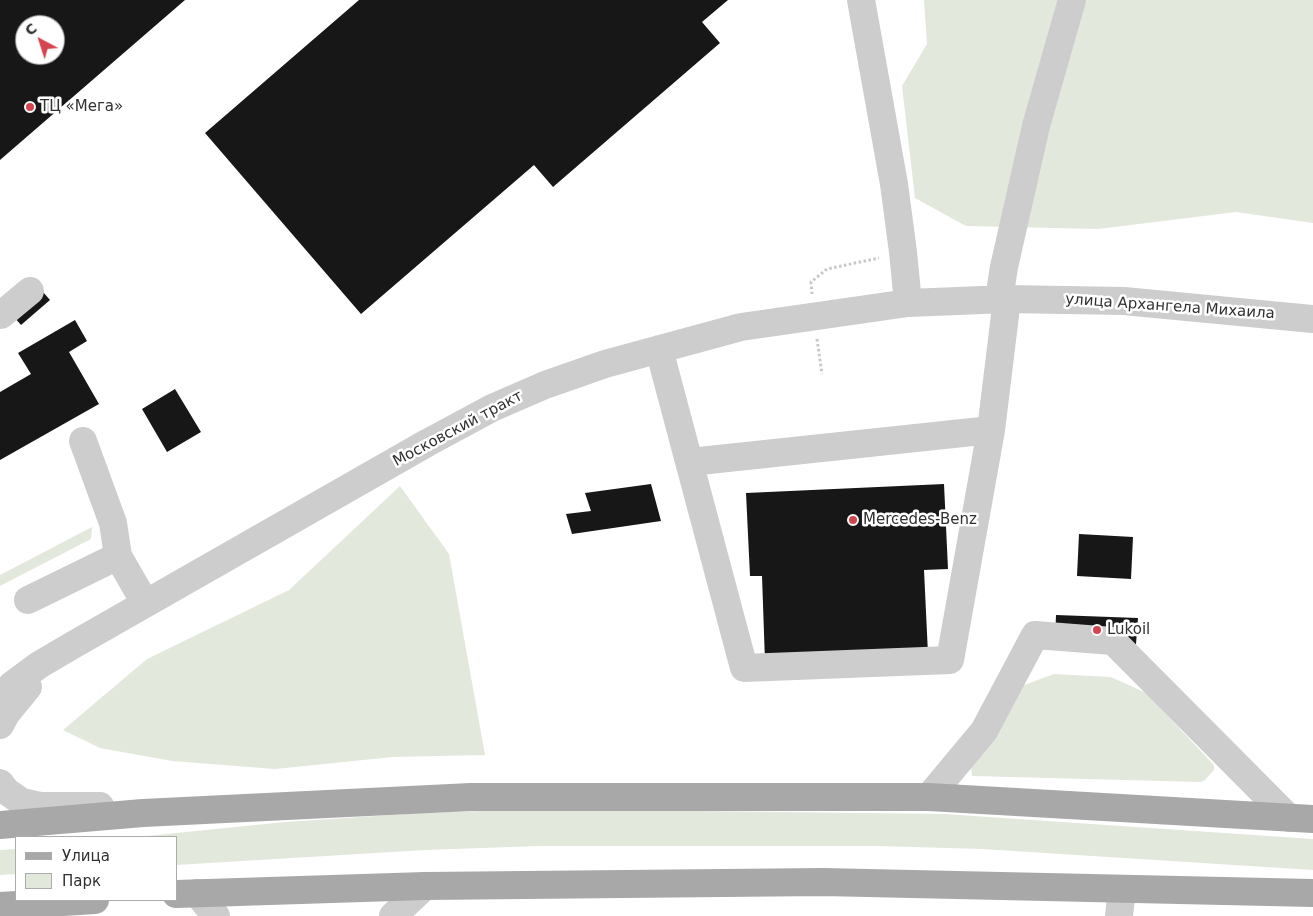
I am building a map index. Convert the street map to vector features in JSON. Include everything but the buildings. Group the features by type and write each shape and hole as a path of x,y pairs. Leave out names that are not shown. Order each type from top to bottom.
{"main road":[{"path":"0,825 143,813 471,797 929,796 1301,818"},
{"path":"186,893 425,886 823,882 1313,893"},
{"path":"0,906 79,901"}],"street":[{"path":"861,0 894,184 904,252 908,303"},
{"path":"659,348 744,668 950,660 991,430 1003,299 1004,267 1036,126 1072,0"},
{"path":"0,314 30,291"},
{"name":"улица Архангела Михаила","path":"908,303 1003,299 1124,301 1313,319"},
{"name":"Московский тракт","path":"0,697 39,664 145,603 492,408 545,385 659,348 741,327 908,303"},
{"path":"690,462 991,430"},
{"path":"83,440 113,523 118,556 145,603"},
{"path":"28,600 118,556"},
{"path":"929,796 984,731 1034,635 1112,641 1301,818"},
{"name":"Московский тракт","path":"0,726 6,714 33,681 73,645"},
{"path":"0,783 6,792 22,802 40,806 120,806 143,813"},
{"path":"393,916 425,886"},
{"path":"1119,916 1122,889"},
{"path":"186,893 216,916"}],"green space":[{"path":"924,0 1313,0 1313,223 1236,212 1098,229 966,226 915,198 902,86 927,44"},
{"path":"400,486 449,554 485,755 393,757 275,769 172,761 100,748 63,730 147,659 289,590"},
{"path":"92,527 91,539 0,586 0,575"},
{"path":"1054,674 1111,677 1146,693 1214,765 1214,770 1201,782 972,776 971,765 1016,688"},
{"path":"539,809 944,814 1313,839 1313,870 982,849 878,846 539,846 425,850 178,865 178,836 147,836 285,822 422,813"},
{"path":"15,849 15,874 0,875 0,850"}],"place":[{"name":"ТЦ «Мега»","path":"30,107"},
{"name":"Mercedes-Benz","path":"853,520"},
{"name":"Lukoil","path":"1097,630"}]}
